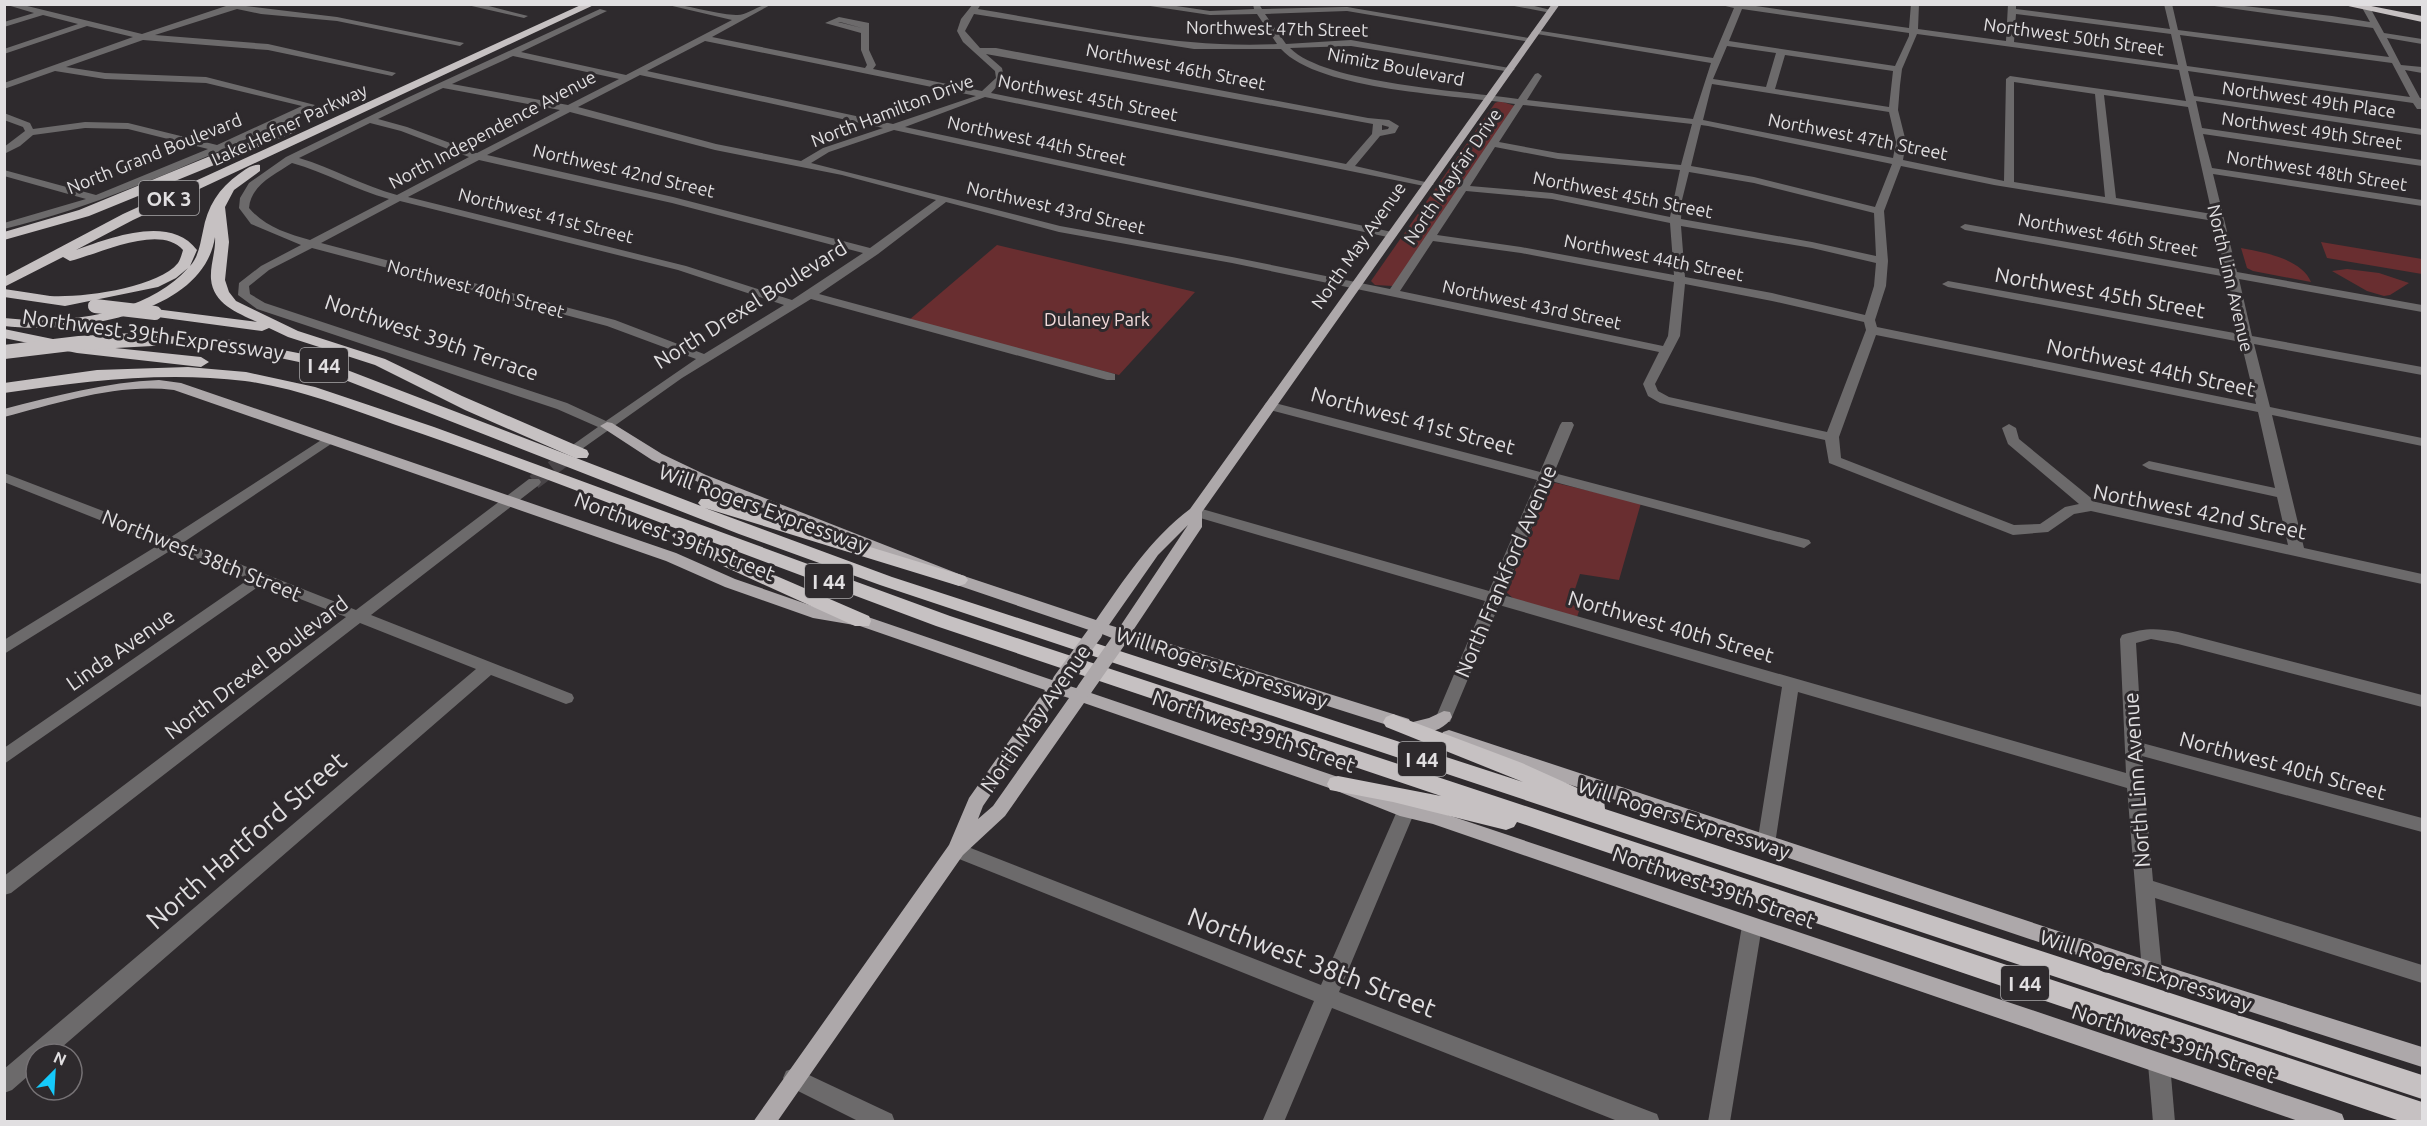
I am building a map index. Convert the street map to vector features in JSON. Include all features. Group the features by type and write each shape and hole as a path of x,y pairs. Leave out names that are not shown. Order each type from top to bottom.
{"highway":[{"name":"Lake Hefner Parkway","path":"4,269 104,217 574,4"},
{"name":"Lake Hefner Parkway","path":"4,283 110,226 592,4"},
{"path":"2343,4 2422,14"},
{"path":"2368,6 2422,19"},
{"path":"4,322 35,326 83,321 138,305 164,293 185,279 200,263 207,245 214,208 223,195 248,173 338,121"},
{"path":"4,236 69,219 219,157 314,123"},
{"path":"223,195 219,207 222,242 218,280 220,290 239,310 293,334 367,356 462,401 682,494 959,580"},
{"path":"4,292 69,258 120,241 162,237 179,240 189,247 189,255 183,264 152,284 104,296 52,300"},
{"name":"Northwest 39th Expressway","path":"4,292 26,297 240,324 293,334"},
{"name":"Northwest 39th Expressway","path":"4,333 33,341 80,348 294,376 342,392 428,430"},
{"name":"Will Rogers Expressway","path":"4,352 79,343 152,339 233,344 303,358 555,457 886,581 2422,1087"},
{"name":"I 44","path":"4,388 59,379 135,373 188,372 246,377 310,390 428,430"},
{"path":"462,401 555,457"},
{"path":"428,430 630,506 729,562 862,621"},
{"name":"I 44","path":"630,506 943,621 2422,1115"},
{"path":"1393,722 1515,769 1683,845"},
{"path":"1338,784 1405,795 1627,850"}],"main road":[{"name":"North May Avenue","path":"956,850 975,803 1058,684 1153,552 1180,522 1196,512 1554,8"},
{"name":"Northwest 39th Street","path":"4,413 95,393 160,384 176,386 693,564 730,583 819,615 862,621 1058,684 1338,784 1406,811 1433,817 2334,1122"},
{"path":"607,426 657,457 701,478 959,580 1120,638 1393,722 1419,727 1595,783 1766,844 2422,1057"},
{"name":"North May Avenue","path":"764,1122 956,850 999,811 1193,531 1196,512"},
{"path":"1419,727 1434,724 1444,717"}],"street":[{"path":"7,4 142,37 268,47 392,73"},
{"path":"467,4 524,15"},
{"path":"668,4 741,19"},
{"name":"North Independence Avenue","path":"243,293 244,284 252,276 310,244 768,4"},
{"name":"Northwest 47th Street","path":"963,4 1194,46 1233,48 1351,43 1510,69"},
{"path":"1141,4 1200,13 1257,8 1347,9 1716,61"},
{"path":"1508,4 1554,8"},
{"name":"Northwest 50th Street","path":"1721,4 2420,101"},
{"path":"1739,7 1708,81 1677,200 1675,222 1680,280 1674,336 1649,384 1653,393 1665,400 1832,437 1870,325 1880,286 1882,261 1879,211 1898,161 1901,142 1893,110 1898,69 1914,31 1915,4"},
{"name":"North Linn Avenue","path":"2168,4 2297,551"},
{"path":"2204,4 2315,18 2332,18 2377,26"},
{"path":"2295,4 2332,18"},
{"path":"4,86 237,5 261,12 337,19 460,43"},
{"path":"2368,6 2420,101 2422,112"},
{"name":"North Hamilton Drive","path":"804,163 826,150 977,99 985,94 998,82 1000,74 996,67 963,37 961,31 975,7"},
{"name":"Nimitz Boulevard","path":"1257,8 1297,60 1324,70 1490,98"},
{"path":"2010,44 2011,8 2398,64 2422,70"},
{"path":"290,159 442,85 603,11"},
{"path":"4,25 42,13"},
{"path":"4,52 86,24"},
{"path":"866,31 865,50 872,65 867,71"},
{"path":"2383,35 2422,41"},
{"name":"Northwest 45th Street","path":"704,38 1429,184"},
{"path":"1724,43 1898,69"},
{"name":"Northwest 46th Street","path":"978,51 996,51 1368,121 1386,122 1395,128 1378,131 1368,121"},
{"path":"1770,91 1781,52"},
{"path":"512,53 628,78"},
{"name":"North Grand Boulevard","path":"4,226 93,198 217,148 307,109 309,103 206,80 105,76 54,68"},
{"name":"Northwest 44th Street","path":"639,72 1392,235"},
{"name":"North Mayfair Drive","path":"1393,293 1538,76"},
{"name":"Northwest 49th Street","path":"2009,184 2010,79 2191,102"},
{"path":"1708,81 1893,110"},
{"name":"Northwest 43rd Street","path":"442,85 569,109 708,145 804,163 1059,229 1232,260 1666,350"},
{"path":"2099,92 2111,201"},
{"name":"Northwest 47th Street","path":"1490,98 1697,122 2009,184 2218,219"},
{"name":"Northwest 49th Place","path":"2191,102 2422,132"},
{"path":"4,116 27,124 30,132"},
{"name":"Northwest 42nd Street","path":"369,120 404,129 446,148 478,157 673,200 874,252"},
{"path":"4,151 17,144 30,132 85,125 128,126 217,148"},
{"name":"Northwest 49th Street","path":"2198,130 2422,163"},
{"path":"1348,168 1378,131"},
{"path":"1493,144 1558,156 1686,168 1754,180 1879,211"},
{"name":"Northwest 41st Street","path":"290,159 323,168 369,190 692,271 794,305"},
{"name":"Northwest 40th Street","path":"290,159 264,176 249,190 243,204 249,216 276,233 610,323 705,358"},
{"name":"Northwest 48th Street","path":"2207,170 2422,203"},
{"path":"4,172 93,198"},
{"name":"Northwest 45th Street","path":"1463,188 1552,196 1675,222 1812,244 1882,261"},
{"name":"North Drexel Boulevard","path":"579,447 705,358 810,295 874,252 944,199"},
{"name":"Northwest 46th Street","path":"1965,227 2422,308"},
{"name":"Northwest 44th Street","path":"1431,237 1521,250 1772,297 1870,325 2422,442"},
{"name":"Northwest 45th Street","path":"1948,284 2422,371"},
{"name":"Northwest 39th Terrace","path":"243,293 250,300 270,309 562,406 607,426"},
{"path":"810,295 1111,377"},
{"name":"Northwest 41st Street","path":"1271,406 1804,543"},
{"name":"North Frankford Avenue","path":"1444,717 1492,598 1567,425"},
{"path":"2009,429 2013,441 2091,506"},
{"name":"Northwest 42nd Street","path":"1832,437 1834,460 2013,530 2043,529 2070,510 2091,506 2422,579"},
{"path":"4,648 171,543 329,439"},
{"path":"2149,465 2282,494"},
{"name":"Northwest 38th Street","path":"4,477 566,698"},
{"name":"North Drexel Boulevard","path":"4,887 534,482"},
{"name":"Northwest 40th Street","path":"1196,512 2135,783"},
{"name":"Linda Avenue","path":"4,757 261,578"},
{"name":"North Linn Avenue","path":"2152,971 2132,747 2128,639 2151,633 2178,638 2422,701"},
{"name":"North Hartford Street","path":"52,1042 489,667"},
{"path":"1766,844 1791,684"},
{"name":"Northwest 40th Street","path":"2132,747 2422,825"},
{"path":"1273,1122 1406,811"},
{"name":"Northwest 38th Street","path":"956,850 1649,1122"},
{"path":"2144,886 2422,974"},
{"path":"1719,1122 1752,926"},
{"path":"2159,1064 2164,1122"},
{"name":"North Hartford Street","path":"4,1083 24,1066"},
{"path":"794,1078 884,1122"}],"green space":[{"path":"1500,101 1515,106 1393,286 1375,285 1371,281 1495,103"},
{"path":"2321,242 2422,259 2422,274 2327,258"},
{"name":"Dulaney Park","path":"997,245 1195,292 1119,375 909,320"},
{"path":"2241,248 2270,254 2291,262 2306,274 2311,282 2253,271 2247,268"},
{"path":"2347,269 2379,273 2409,283 2390,295 2384,296 2367,291 2332,271"},
{"path":"1556,483 1641,503 1619,580 1580,574 1570,604 1580,608 1577,617 1514,599 1506,592 1550,484"}],"tunnel":[{"path":"534,482 575,451"}]}
